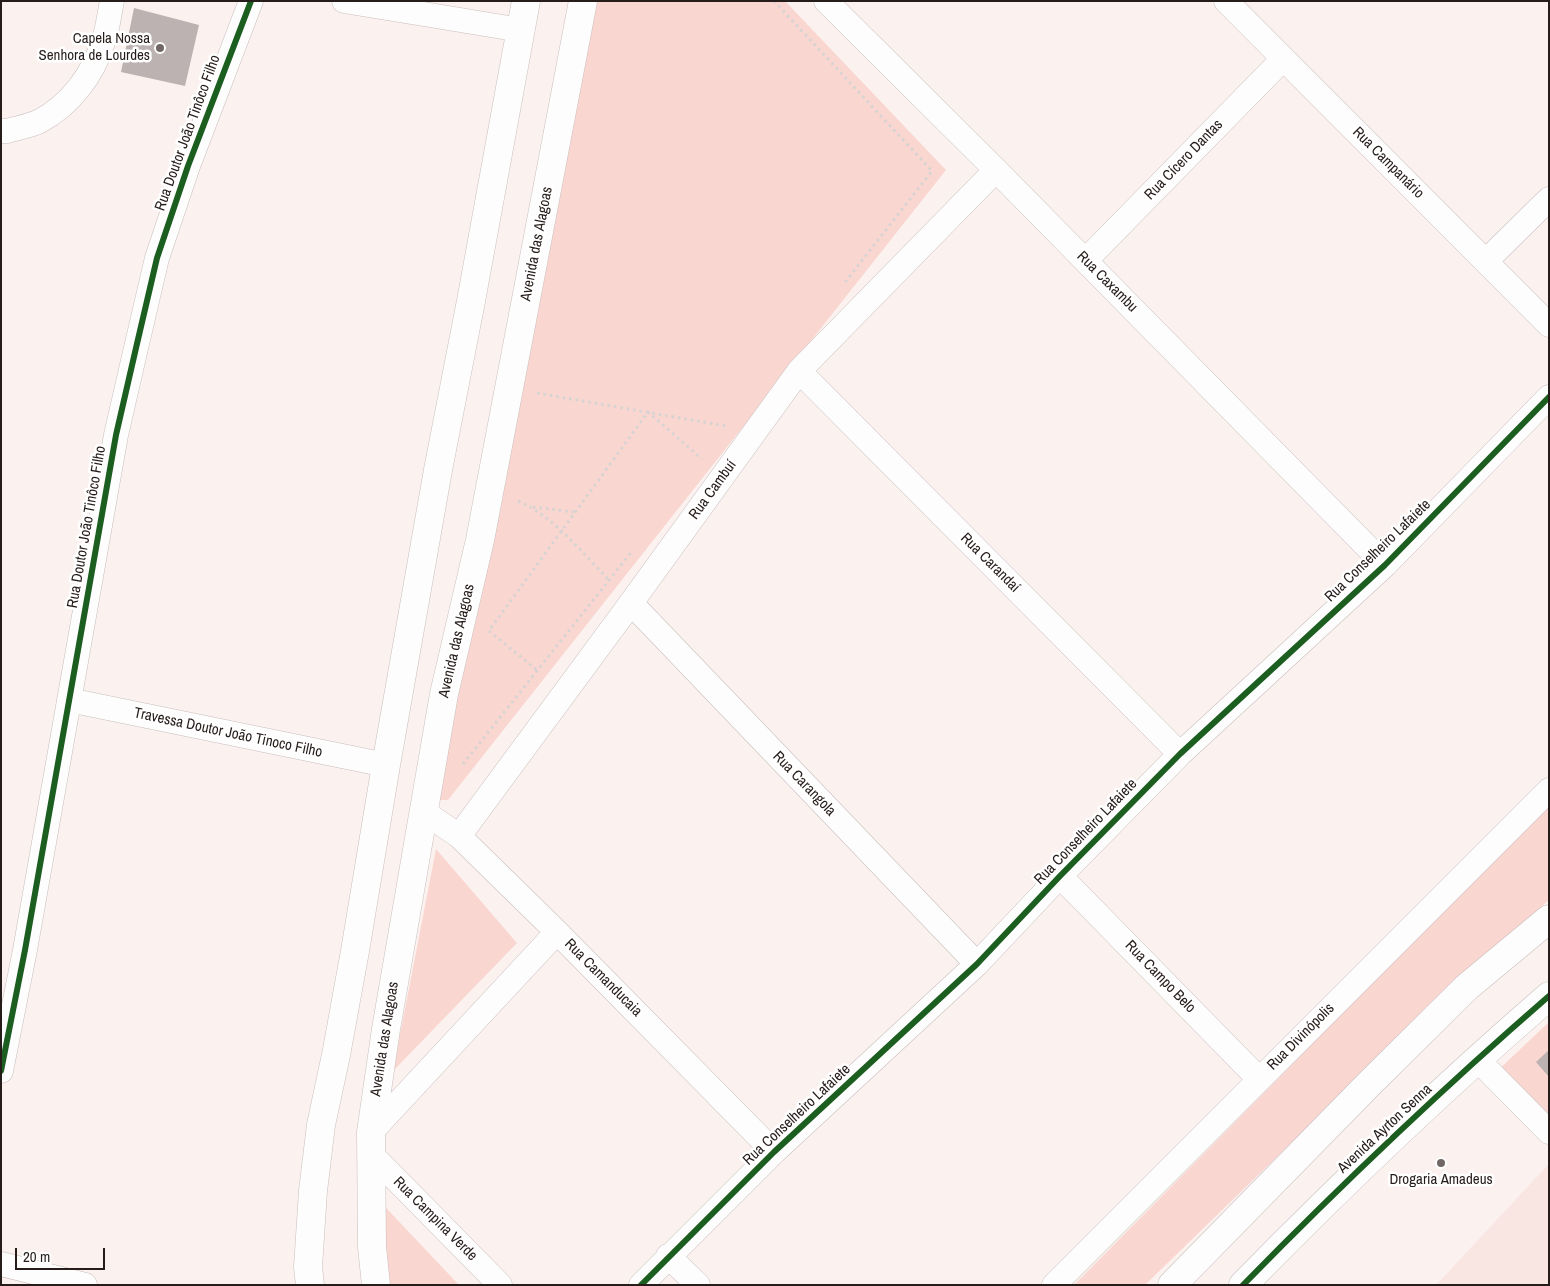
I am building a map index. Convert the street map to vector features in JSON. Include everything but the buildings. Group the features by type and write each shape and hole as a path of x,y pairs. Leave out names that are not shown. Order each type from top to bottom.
{"main road":[{"path":"310,1285 308,1267 313,1191 321,1125 356,951 386,765 438,470 526,1"},
{"name":"Avenida das Alagoas","path":"376,1285 372,1247 370,1142 386,1029 444,694 480,540 583,1"},
{"path":"1172,1285 1467,987 1549,919"},
{"name":"Avenida Ayrton Senna","path":"1243,1285 1317,1210 1477,1059 1549,996"}],"street":[{"path":"1,131 38,122 62,107 77,91 92,68 103,42 112,1"},
{"name":"Rua Doutor João Tinôco Filho","path":"1,1071 25,950 116,434 157,258 188,166 251,1"},
{"path":"344,1 521,30"},
{"name":"Rua Caxambu","path":"826,1 1086,260 1385,565"},
{"name":"Rua Campanário","path":"1226,1 1549,325"},
{"name":"Rua Cícero Dantas","path":"1086,260 1283,59"},
{"name":"Rua Cambuí","path":"459,836 799,371 996,170"},
{"path":"1486,261 1549,199"},
{"name":"Rua Carandaí","path":"799,371 1180,754"},
{"name":"Rua Conselheiro Lafaiete","path":"641,1285 774,1152 977,964 1180,754 1385,565 1549,397"},
{"name":"Rua Carangola","path":"631,603 977,964"},
{"name":"Travessa Doutor João Tinoco Filho","path":"70,700 386,765"},
{"name":"Rua Divinópolis","path":"1054,1285 1549,790"},
{"name":"Rua Camanducaia","path":"424,812 459,836 557,932 774,1152"},
{"name":"Rua Campo Belo","path":"1060,876 1259,1079"},
{"path":"370,1142 557,932"},
{"path":"1477,1059 1549,1132"},
{"name":"Rua Campina Verde","path":"370,1142 500,1285"},
{"path":"668,1256 698,1285"},
{"path":"1,1264 86,1285"}],"path":[{"path":"774,1 932,171 840,287"},
{"path":"534,392 730,426 725,433"},
{"path":"648,412 704,461 709,454"},
{"path":"484,637 648,412"},
{"path":"511,498 532,507 574,512"},
{"path":"532,507 561,531 609,580"},
{"path":"460,768 638,543"},
{"path":"489,630 537,670"}],"shaded area":[{"path":"589,1 785,1 946,170 448,800 431,800"},
{"path":"1549,801 1549,900 1427,1011 1145,1285 1074,1285 1276,1081"},
{"path":"436,849 517,943 393,1071"},
{"path":"1549,1022 1549,1119 1494,1074"},
{"path":"1547,1166 1549,1168 1549,1285 1436,1285"},
{"path":"372,1193 459,1285 383,1285"}],"cycle path":[{"path":"1,1071 25,950 116,435 157,258 188,166 251,1"},
{"path":"641,1285 774,1152 977,964 1180,754 1385,565 1549,397"},
{"path":"1243,1285 1393,1138 1549,996"}],"place":[{"name":"Capela Nossa Senhora de Lourdes","path":"160,48"},
{"name":"Drogaria Amadeus","path":"1441,1163"}]}
